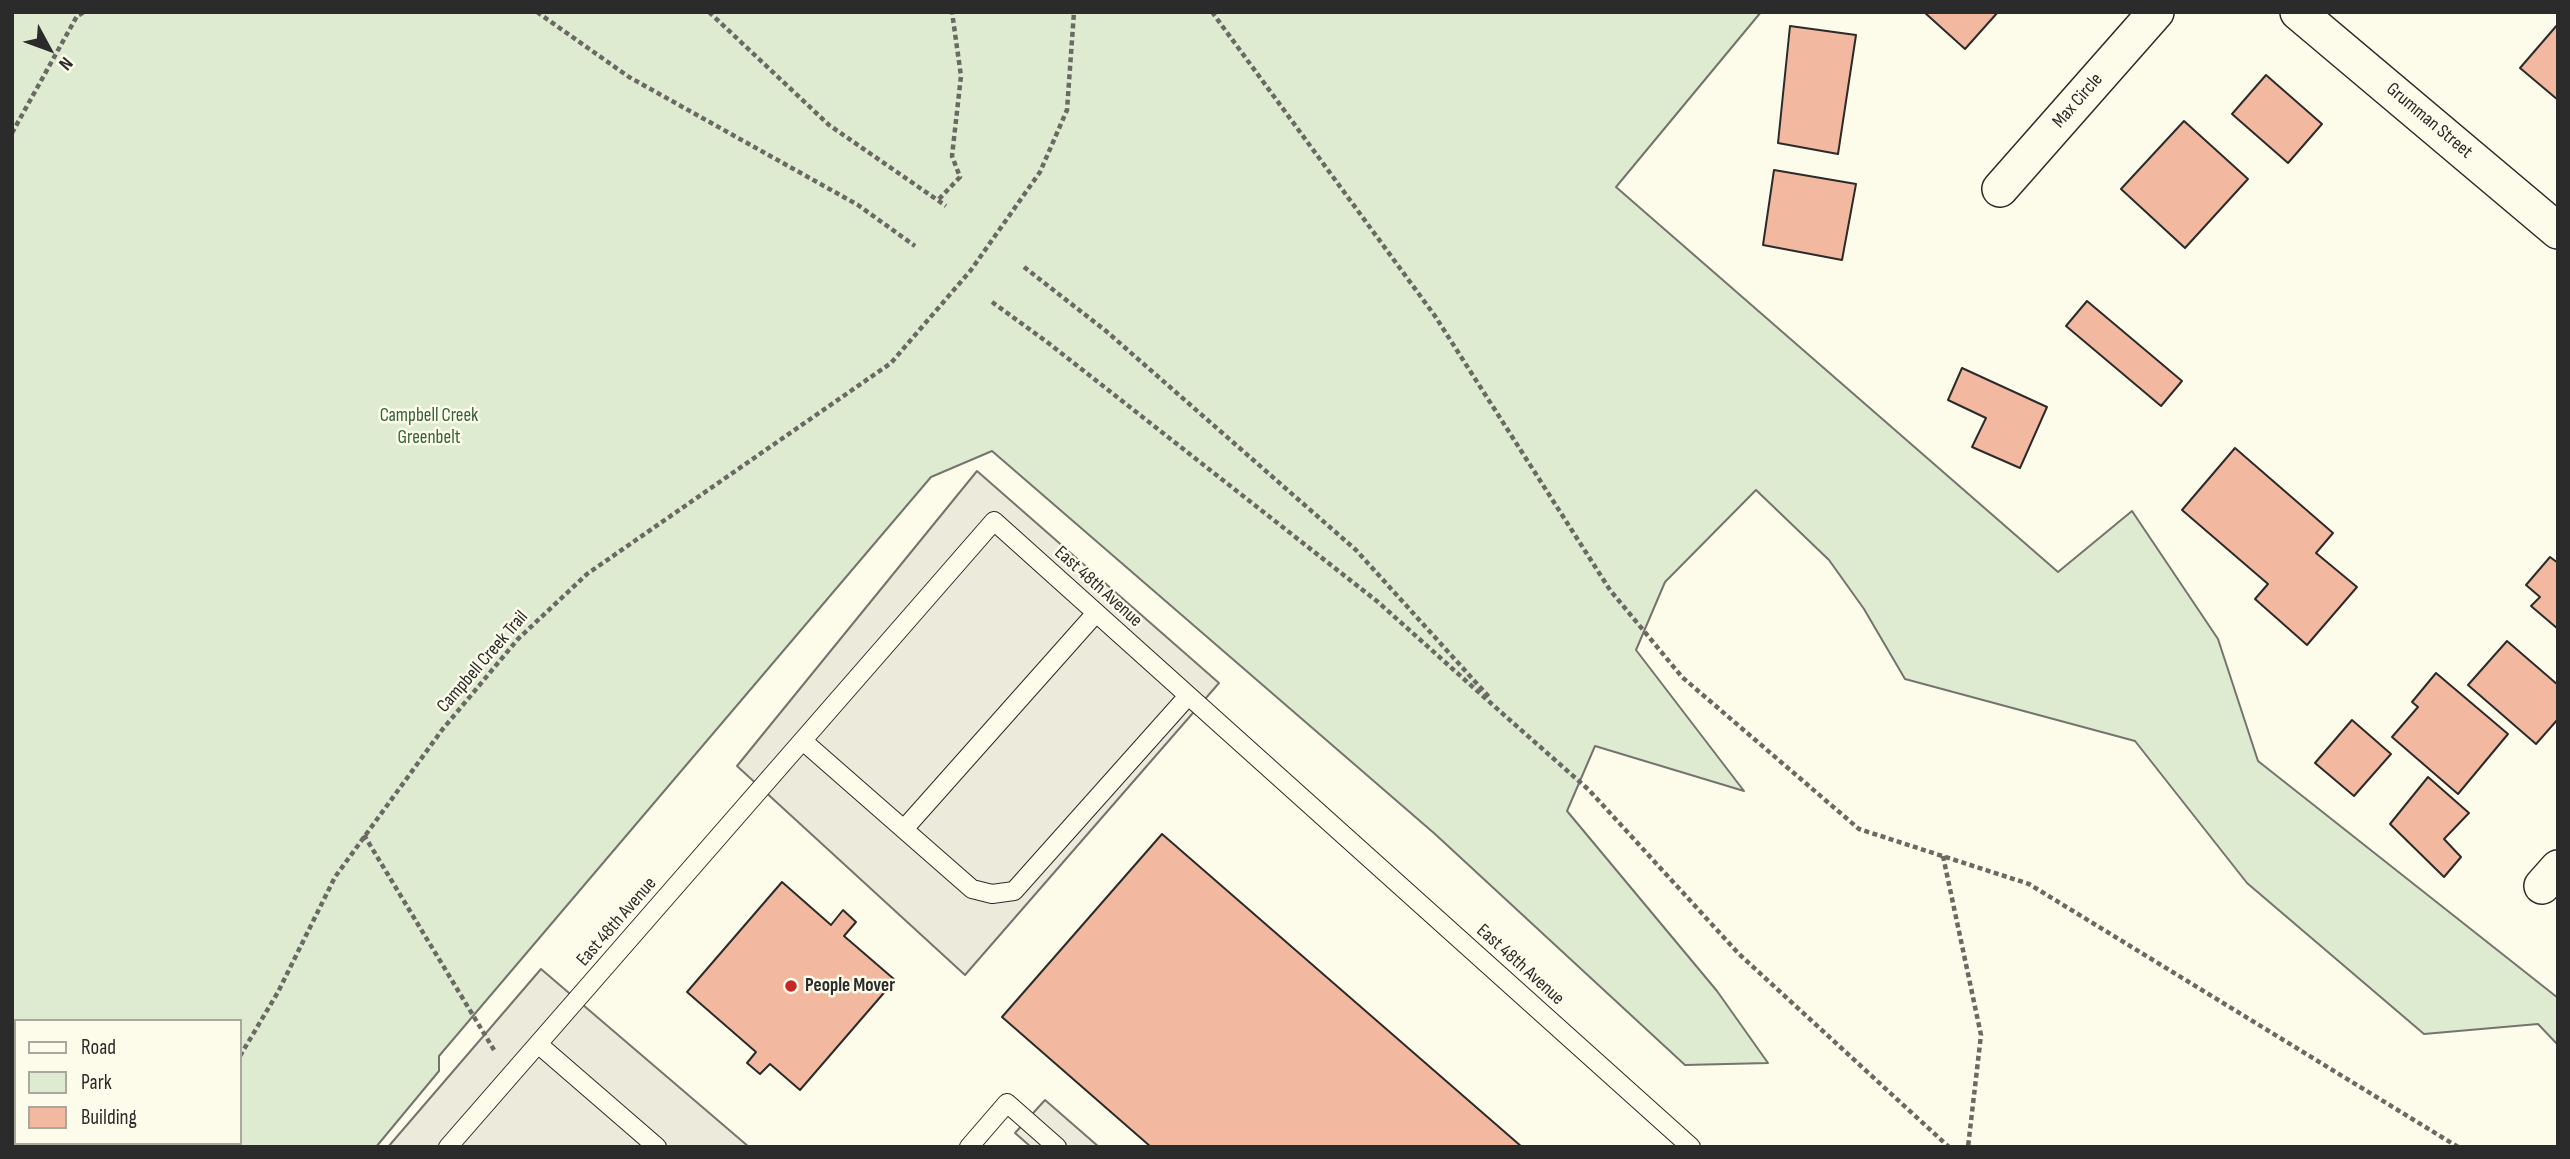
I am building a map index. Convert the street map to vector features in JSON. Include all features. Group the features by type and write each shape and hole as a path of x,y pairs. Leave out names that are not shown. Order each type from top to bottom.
{"street":[{"name":"Max Circle","path":"2000,189 2156,12"},
{"name":"Grumman Street","path":"2298,12 2558,231"}],"lane":[{"name":"East 48th Avenue","path":"448,1147 994,521 1691,1147"},
{"path":"904,829 1096,613"},
{"path":"803,741 972,888 992,894 1014,891 1188,696"},
{"path":"538,1044 657,1147"},
{"path":"969,1147 1007,1103 1057,1147"}],"path":[{"path":"537,12 629,77 858,205 915,246"},
{"path":"709,12 829,124 946,206"},
{"path":"938,200 960,177 952,156 961,76 951,12"},
{"name":"Campbell Creek Trail","path":"242,1053 278,992 335,877 442,730 518,639 587,574 891,363 971,270 1040,172 1067,110 1074,12"},
{"path":"1212,12 1435,316 1610,590 1682,677 1859,829 2029,884 2458,1147"},
{"path":"12,133 80,14"},
{"path":"1024,267 1106,331 1356,550 1503,714"},
{"path":"992,302 1047,342 1378,602 1589,790 1739,954 1949,1147"},
{"path":"364,835 510,1075"},
{"path":"1943,856 1981,1035 1968,1147"}],"green space":[{"name":"Campbell Creek Greenbelt","path":"12,12 1761,12 1616,187 2058,572 2132,511 2218,639 2258,761 2558,998 2558,1045 2538,1024 2424,1034 2247,883 2135,741 1905,679 1864,609 1829,560 1756,490 1665,582 1636,650 1744,791 1595,746 1567,811 1717,991 1768,1063 1685,1065 1435,834 992,451 931,477 439,1056 439,1071 376,1147 12,1147"}],"shaded area":[{"path":"977,471 1219,683 965,975 737,766"},
{"path":"541,969 749,1147 388,1147"},
{"path":"1045,1100 1099,1147 1031,1147 1015,1133"}],"building":[{"path":"1924,12 1998,12 1965,49"},
{"path":"2558,24 2558,100 2520,68"},
{"path":"1790,26 1856,35 1838,154 1778,143"},
{"path":"2266,75 2322,124 2288,163 2232,114"},
{"path":"2184,121 2248,179 2185,248 2121,189"},
{"path":"1774,170 1856,184 1842,260 1763,245"},
{"path":"2087,301 2182,381 2161,406 2066,326"},
{"path":"1962,368 2047,407 2020,468 1972,447 1986,418 1948,400"},
{"path":"2235,448 2333,533 2316,553 2357,587 2307,645 2255,599 2268,584 2182,510"},
{"path":"2550,557 2558,563 2558,629 2531,606 2540,597 2526,585"},
{"path":"2507,641 2558,685 2558,719 2536,744 2468,685"},
{"path":"2436,673 2508,734 2458,794 2392,737 2418,707 2412,702"},
{"path":"2352,720 2391,754 2354,796 2315,763"},
{"path":"2428,777 2469,813 2444,839 2461,857 2444,877 2390,824"},
{"path":"1162,834 1522,1147 1151,1147 1002,1017"},
{"name":"People Mover","path":"782,882 831,925 843,910 856,922 844,936 895,980 800,1090 770,1064 760,1074 747,1063 756,1052 687,992"}],"place":[{"name":"People Mover","path":"791,986"}]}
